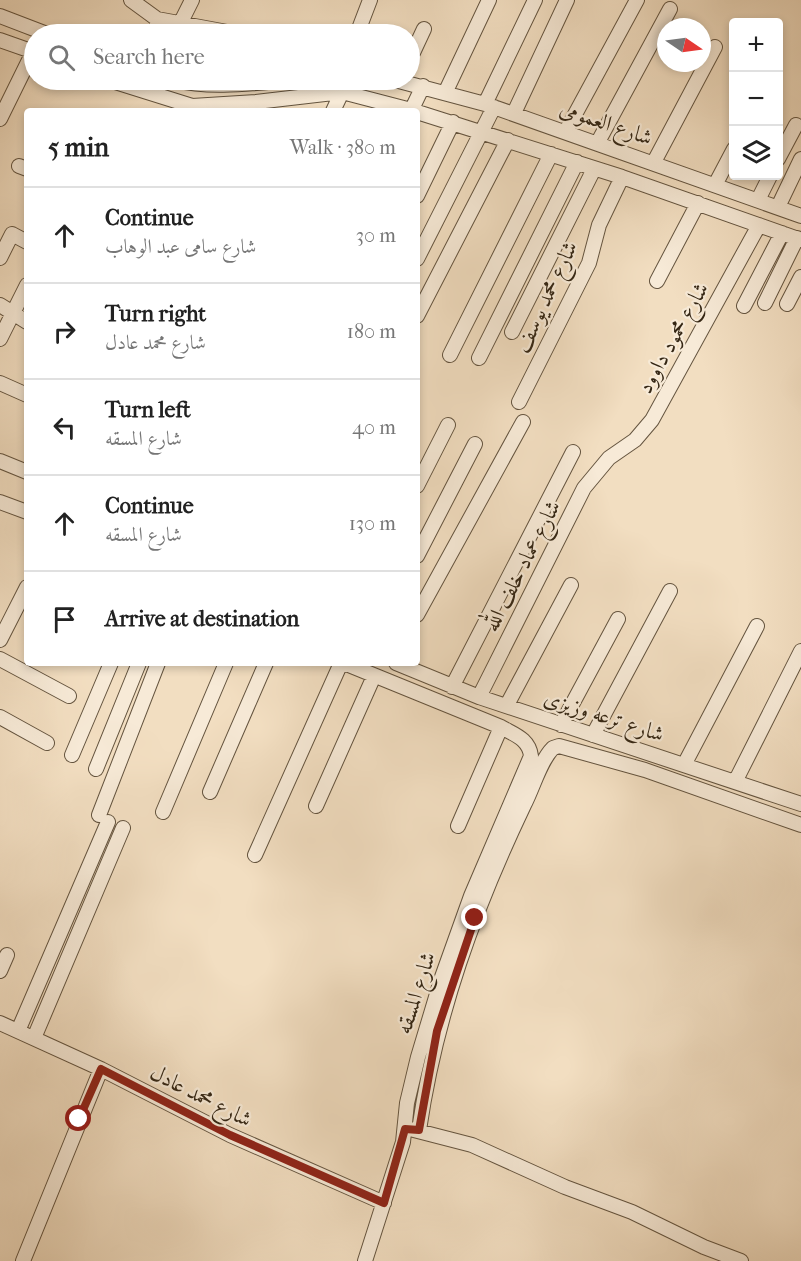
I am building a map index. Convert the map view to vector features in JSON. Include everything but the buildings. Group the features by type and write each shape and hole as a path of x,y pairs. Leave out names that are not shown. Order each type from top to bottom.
{"street":[{"path":"131,0 157,19 173,24"},
{"path":"186,24 192,0"},
{"path":"361,24 370,0"},
{"path":"446,91 489,0"},
{"path":"420,253 482,131 490,105 535,0"},
{"path":"514,114 567,0"},
{"path":"566,131 637,0"},
{"path":"598,142 670,9"},
{"path":"0,16 24,25"},
{"path":"157,19 157,24"},
{"path":"420,37 424,28"},
{"path":"0,40 24,48"},
{"path":"654,162 715,47"},
{"path":"0,119 24,72"},
{"name":"شارع العمومى","path":"420,85 446,91 566,131 801,216"},
{"path":"415,108 423,86"},
{"path":"138,90 189,108"},
{"path":"192,90 192,108"},
{"path":"290,90 291,98"},
{"name":"شارع العمومى","path":"201,108 291,98 326,90"},
{"path":"334,108 341,90"},
{"name":"شارع العمومى","path":"354,90 405,108"},
{"name":"شارع العمومى","path":"420,113 577,162 799,239"},
{"path":"420,190 453,122"},
{"path":"783,149 795,125"},
{"path":"420,310 508,140"},
{"path":"512,332 601,170 616,149"},
{"path":"450,355 550,154"},
{"path":"715,185 729,158"},
{"path":"778,207 801,159"},
{"path":"479,358 577,162"},
{"name":"شارع محمد يوسف","path":"519,402 589,263 599,225 622,177"},
{"path":"758,200 768,180"},
{"path":"657,280 698,203"},
{"name":"شارع محمود داوود","path":"609,458 635,440 652,420 759,225"},
{"path":"744,306 782,233"},
{"path":"0,258 12,234 24,240"},
{"path":"765,303 799,239"},
{"path":"787,304 801,277"},
{"path":"1,332 24,291"},
{"path":"0,305 24,320"},
{"path":"0,383 24,394"},
{"path":"420,610 523,422"},
{"path":"420,480 448,425"},
{"path":"420,550 475,444"},
{"path":"452,687 573,452"},
{"name":"شارع عماد خلف الله","path":"479,697 584,488 609,458"},
{"path":"0,461 24,471"},
{"path":"0,502 24,511"},
{"path":"507,705 571,585"},
{"path":"593,735 670,591"},
{"path":"0,640 21,612"},
{"path":"561,725 618,619"},
{"path":"684,765 756,626"},
{"path":"735,782 801,651"},
{"path":"0,659 69,696"},
{"path":"72,755 110,666"},
{"path":"96,769 137,666"},
{"path":"18,1031 103,818 157,666"},
{"path":"163,812 225,666"},
{"path":"210,792 265,666"},
{"path":"255,855 342,666"},
{"path":"350,666 501,727 458,826"},
{"name":"شارع ترعه وزيزى","path":"403,666 479,697 801,804"},
{"path":"316,806 374,676"},
{"path":"0,717 46,743"},
{"name":"شارع المسقه","path":"412,1130 407,1103 417,1057 442,977 471,896 531,756 530,746 524,740 501,727"},
{"name":"شارع ترعه وزيزى","path":"554,748 559,746 645,770 801,825"},
{"name":"شارع المسقه","path":"365,1261 412,1130 437,1031 490,876 554,748"},
{"path":"34,1038 123,828"},
{"path":"0,971 7,955"},
{"name":"شارع محمد عادل","path":"0,1023 101,1069 230,1135 384,1203"},
{"path":"23,1261 101,1069"},
{"path":"412,1130 472,1144 565,1187 632,1212 704,1247 741,1261"}],"route":[{"path":"79,1119 101,1069 230,1135 384,1203 405,1129 419,1130 437,1031 475,918"}]}
